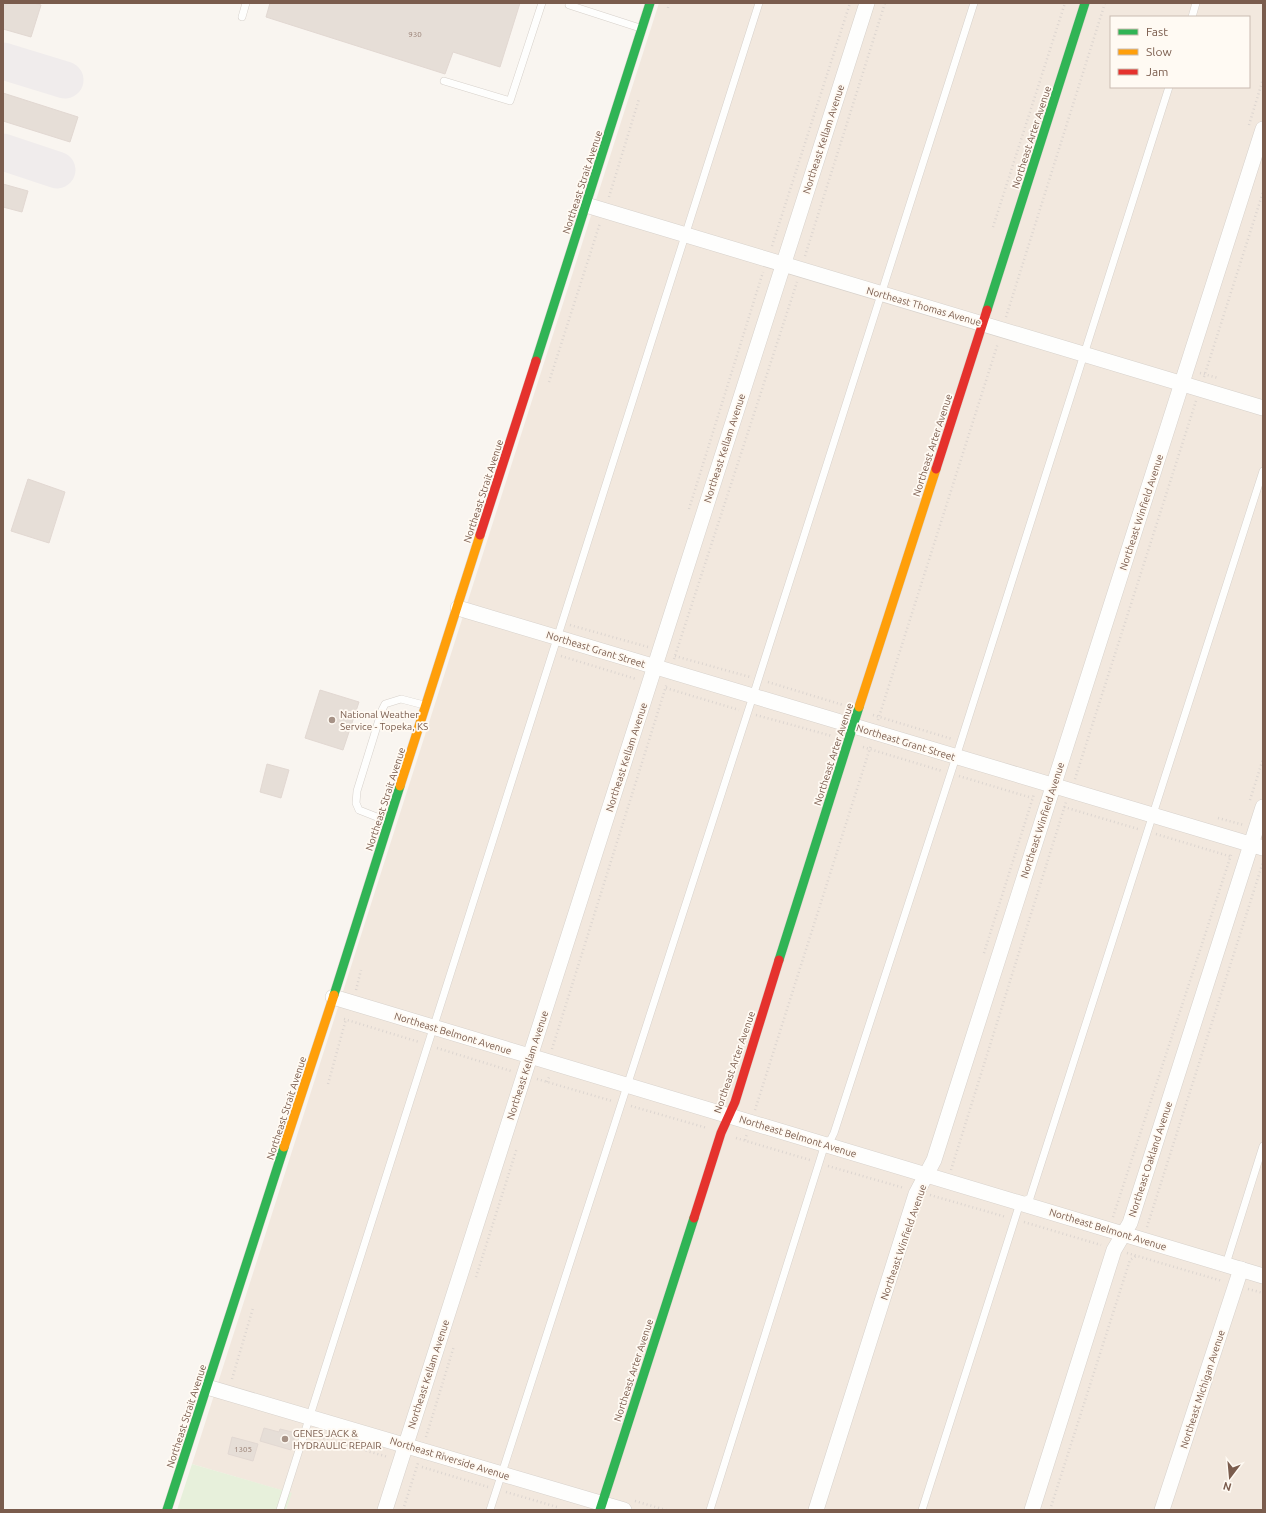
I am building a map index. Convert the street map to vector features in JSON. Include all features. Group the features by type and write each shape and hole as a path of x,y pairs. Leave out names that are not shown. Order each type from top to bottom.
{"street":[{"name":"Northeast Strait Avenue","path":"167,1510 328,1014 650,3"},
{"name":"Northeast Kellam Avenue","path":"385,1510 531,1077 530,1056 867,3"},
{"name":"Northeast Arter Avenue","path":"601,1507 721,1133 735,1102 848,741 1085,3"},
{"name":"Northeast Winfield Avenue","path":"816,1510 918,1192 934,1160 1183,384 1263,129"},
{"name":"Northeast Thomas Avenue","path":"586,205 1084,353 1263,408"},
{"name":"Northeast Grant Street","path":"458,608 1257,847"},
{"name":"Northeast Oakland Avenue","path":"1032,1510 1108,1247 1123,1234 1130,1223 1246,861 1257,847 1256,805"},
{"name":"Northeast Belmont Avenue","path":"333,997 1263,1276"},
{"name":"Northeast Michigan Avenue","path":"1162,1510 1241,1269"},
{"name":"Northeast Riverside Avenue","path":"207,1386 502,1474 601,1507 624,1510"}],"lane":[{"path":"242,17 246,3"},
{"path":"444,81 510,101 542,3"},
{"path":"570,3 569,5 642,28"},
{"path":"280,1510 760,3"},
{"path":"490,1510 748,713 974,3"},
{"path":"1192,16 1196,3"},
{"path":"710,1510 825,1144 831,1139 834,1132 951,774 1169,88"},
{"path":"922,1510 1020,1203 1030,1198 1263,472"},
{"path":"389,822 360,810 356,803 357,791 382,710 386,704 392,700 401,699 426,706"},
{"path":"1226,1264 1263,1146"}],"path":[{"path":"689,509 767,258 850,3"},
{"path":"547,1082 554,1063 552,1051 666,688 670,671 801,269 885,3"},
{"path":"745,1140 876,733 1105,3"},
{"path":"942,1199 1070,791 1263,192"},
{"path":"633,678 648,639"},
{"path":"552,654 748,713 848,741 870,750 1263,866"},
{"path":"1256,805 1263,759"},
{"path":"1108,1247 1105,1228 1115,1215 1230,857 1244,818"},
{"path":"328,1014 547,1082 1263,1293"},
{"path":"531,1077 536,1087"},
{"path":"476,1278 518,1145"},
{"path":"1098,1253 1108,1247"},
{"path":"232,1379 253,1308"},
{"path":"403,1510 454,1344"},
{"path":"304,1432 562,1508"}],"shaded area":[{"path":"659,3 1263,3 1263,1510 286,1510 291,1493 192,1464"}],"green space":[{"path":"192,1464 292,1493 286,1510 177,1510"}],"building":[{"path":"3,3 34,3 41,5 31,37 3,29"},
{"path":"270,3 520,3 500,67 453,52 445,74 266,17"},
{"path":"3,93 78,117 70,142 3,121"},
{"path":"3,184 28,191 22,212 3,207"},
{"path":"28,479 65,492 49,543 11,531"},
{"name":"National Weather Service - Topeka, KS","path":"320,690 359,702 343,750 305,738"},
{"path":"267,764 289,770 281,798 260,792"},
{"path":"264,1428 279,1432 280,1429 296,1433 291,1450 260,1441"},
{"path":"232,1437 258,1444 253,1461 228,1454"}],"taxiway":[{"path":"3,61 65,80"},
{"path":"3,152 57,170"}],"traffic: fast":[{"path":"536,361 650,3"},
{"path":"987,310 1085,3"},
{"path":"779,960 859,707"},
{"path":"334,995 400,786"},
{"path":"167,1510 284,1147"},
{"path":"600,1510 694,1218"}],"traffic: slow":[{"path":"859,707 936,469"},
{"path":"400,786 480,535"},
{"path":"284,1147 334,995"}],"traffic: jam":[{"path":"936,469 987,310"},
{"path":"480,535 536,361"},
{"path":"694,1218 721,1133 735,1102 779,960"}],"place":[{"name":"National Weather Service - Topeka, KS","path":"332,720"},
{"name":"GENES JACK & HYDRAULIC REPAIR","path":"285,1439"}]}
